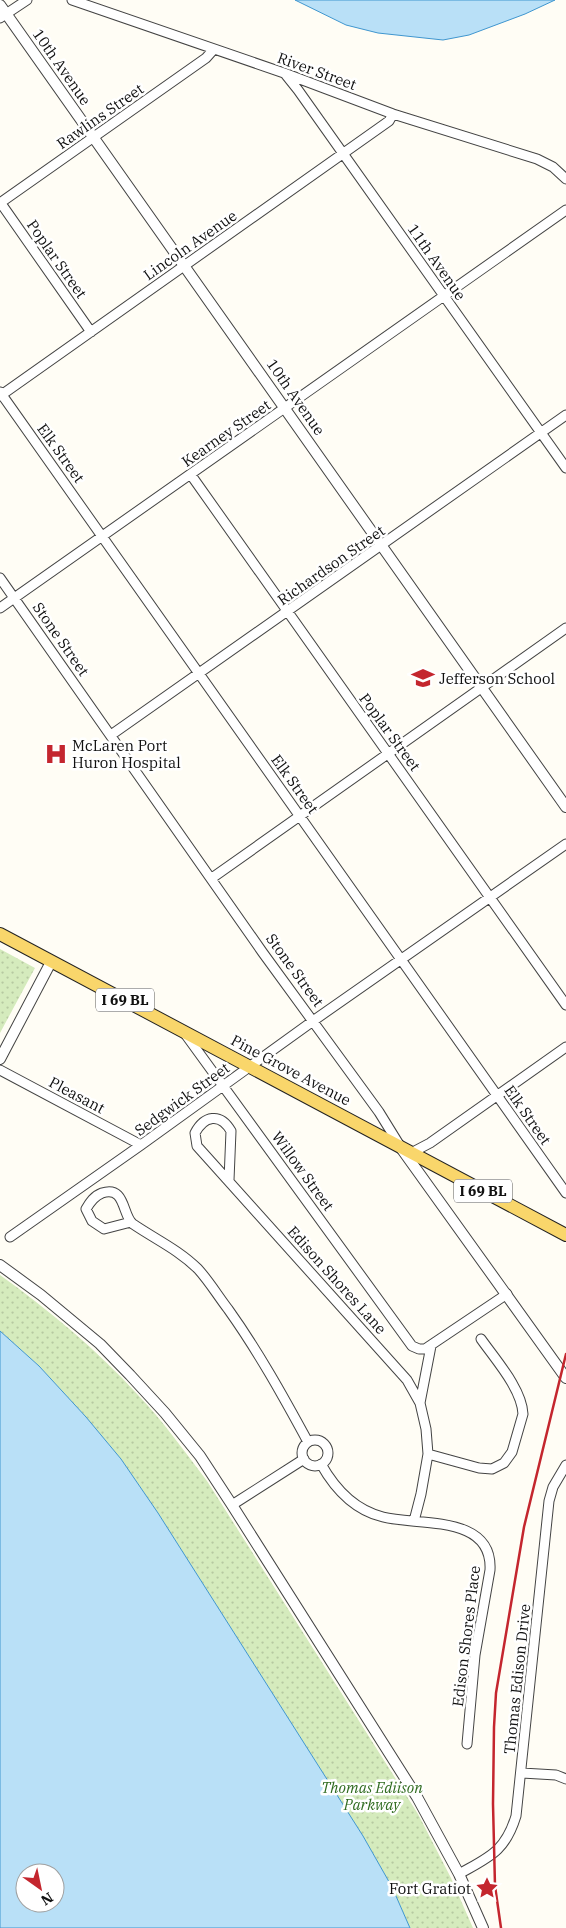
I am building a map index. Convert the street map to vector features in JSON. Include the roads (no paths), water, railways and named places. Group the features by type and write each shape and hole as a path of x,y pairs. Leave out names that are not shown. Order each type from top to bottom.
{"main road":[{"name":"Pine Grove Avenue","path":"0,934 566,1235"}],"street":[{"path":"2,13 26,0"},
{"name":"River Street","path":"72,0 214,48 393,114 537,159 553,167 566,179"},
{"name":"10th Avenue","path":"2,13 285,408 566,807"},
{"name":"Rawlins Street","path":"0,203 206,58 214,48"},
{"name":"11th Avenue","path":"284,73 298,90 566,468"},
{"name":"Lincoln Avenue","path":"1,394 389,122 393,114"},
{"name":"Poplar Street","path":"0,203 91,332"},
{"name":"Kearney Street","path":"0,608 566,210"},
{"name":"Elk Street","path":"1,394 301,815 566,1193"},
{"name":"Richardson Street","path":"110,735 288,612 566,415"},
{"name":"Poplar Street","path":"191,475 566,1005"},
{"name":"Stone Street","path":"0,578 263,953 379,1112 566,1378"},
{"path":"212,878 566,628"},
{"name":"Sedgwick Street","path":"10,1237 224,1087 313,1020 566,844"},
{"path":"0,1059 51,962"},
{"name":"Willow Street","path":"184,1033 412,1346 418,1349 425,1349 431,1346"},
{"path":"406,1150 430,1143 566,1047"},
{"name":"Pleasant","path":"0,1070 141,1145"},
{"name":"Edison Shores Lane","path":"229,1180 231,1130 222,1120 210,1119 198,1127 195,1133 197,1146 407,1380 420,1403 426,1429 428,1454 414,1521"},
{"path":"130,1222 104,1228 92,1222 86,1209 91,1200 99,1195 107,1192 115,1194 124,1205 130,1222 175,1250 198,1270 252,1342 308,1442"},
{"path":"0,1266 69,1317 100,1344 130,1375 190,1444 232,1504 417,1797 459,1874 483,1928"},
{"path":"431,1346 507,1294"},
{"path":"428,1454 486,1469 498,1466 512,1452 523,1414 523,1407 518,1395 481,1339"},
{"name":"Edison Shores Lane","path":"420,1403 431,1346"},
{"path":"313,1440 321,1442 327,1449 326,1457 321,1464 313,1465 304,1459 303,1448 308,1442 313,1440"},
{"path":"232,1504 304,1459"},
{"name":"Edison Shores Place","path":"321,1464 336,1488 356,1506 383,1517 463,1529 479,1540 489,1557 488,1583 475,1655 467,1744"},
{"name":"Thomas Edison Drive","path":"459,1874 495,1853 505,1840 516,1816 549,1501 553,1487 566,1465"},
{"path":"522,1773 556,1775 566,1779"}],"water":[{"path":"295,0 555,0 525,14 469,35 443,40 378,33 346,25"},
{"path":"0,1331 39,1366 86,1417 121,1459 158,1513 363,1836 392,1887 410,1928 0,1928"}],"railway":[{"path":"501,1928 495,1886 493,1804 496,1693 524,1527 566,1354"}],"place":[{"name":"Jefferson School","path":"423,678"},
{"name":"McLaren Port Huron Hospital","path":"56,754"},
{"name":"Fort Gratiot","path":"487,1888"}],"park label":[{"name":"Thomas Ediison Parkway","path":"372,1796"}]}
